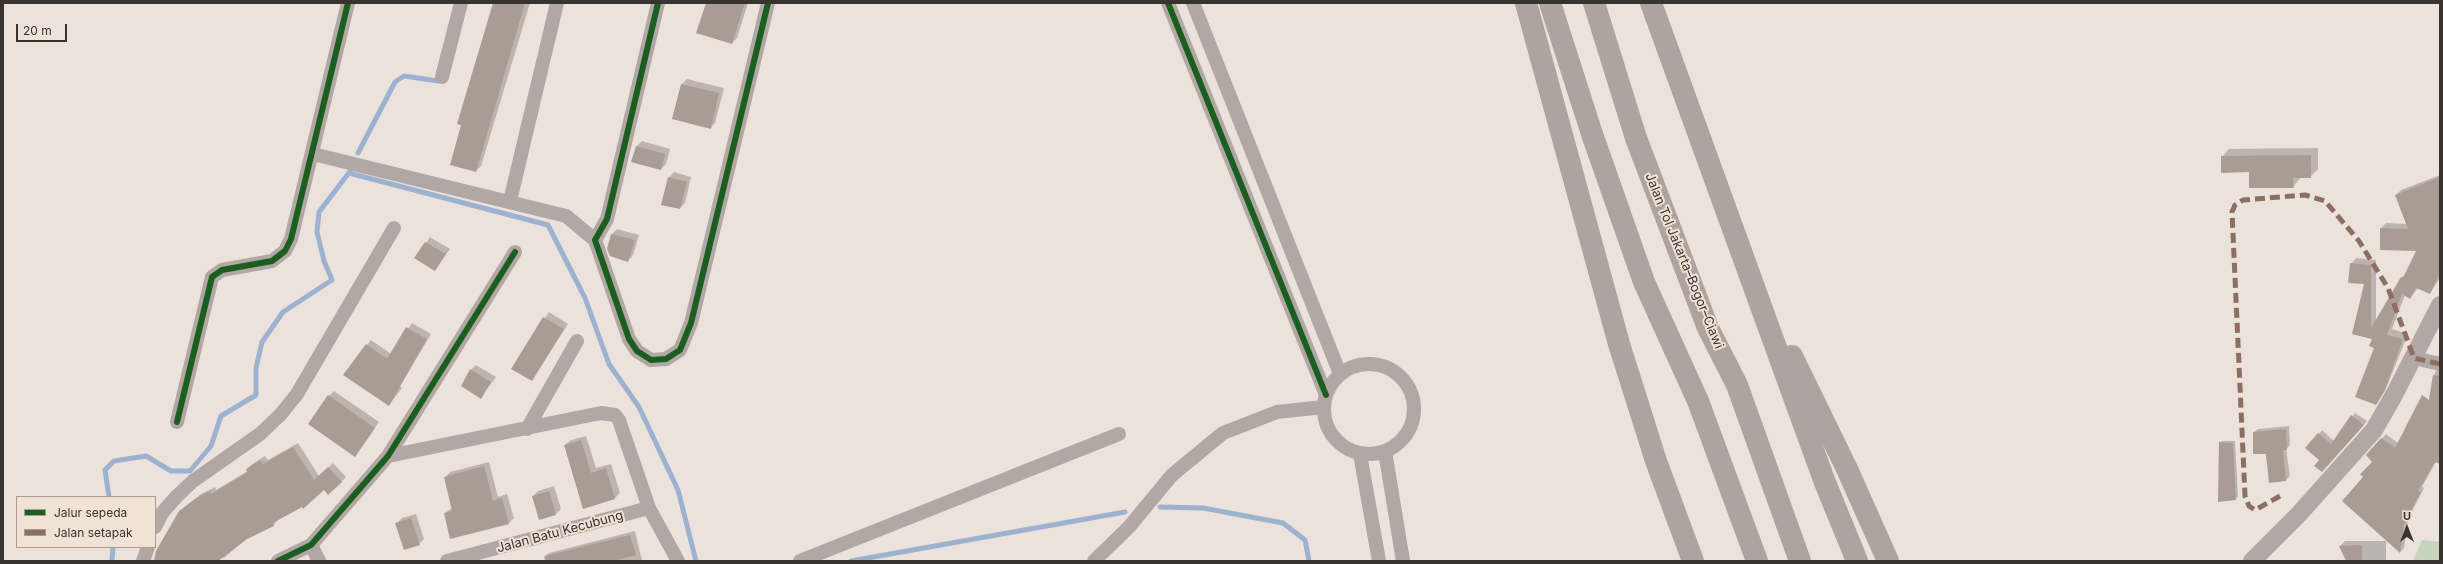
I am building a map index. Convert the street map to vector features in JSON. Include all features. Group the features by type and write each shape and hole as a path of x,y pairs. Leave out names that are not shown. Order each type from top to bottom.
{"highway":[{"path":"1526,3 1619,344 1656,461 1692,561"},
{"path":"1550,3 1592,134 1644,282 1698,401 1756,561"},
{"name":"Jalan Tol Jakarta–Bogor–Ciawi","path":"1594,3 1636,138 1708,328 1737,385 1800,561"},
{"path":"1651,3 1824,480 1857,561"},
{"path":"1760,306 1790,353 1844,462 1888,561"}],"street":[{"path":"177,422 212,277 222,270 272,261 285,251 291,239 313,154 348,3"},
{"path":"442,77 460,3"},
{"path":"510,201 557,3"},
{"path":"595,240 607,219 658,3"},
{"path":"313,154 510,201 566,216 595,240 629,339 637,351 651,360 666,359 680,350 691,322 768,3"},
{"path":"1168,3 1324,401 1327,426 1337,442 1348,450 1360,454 1373,454 1385,451 1397,445 1406,435 1411,424 1414,411 1413,399 1408,387 1400,377 1389,369 1377,365 1358,366 1340,374 1331,383 1324,401"},
{"path":"1193,3 1340,374"},
{"path":"156,525 162,513 193,481 260,434 281,414 297,394 394,228"},
{"path":"278,561 311,545 388,456 515,252"},
{"path":"2252,561 2299,514 2374,430 2414,358 2440,305"},
{"path":"527,429 577,342"},
{"path":"2414,358 2440,364"},
{"path":"1094,561 1129,526 1172,475 1223,433 1277,412 1324,401"},
{"path":"388,456 601,413 615,415 619,420 649,508 678,561"},
{"path":"800,561 1119,434"},
{"path":"1385,451 1403,561"},
{"path":"1360,454 1379,561"},
{"name":"Jalan Batu Kecubung","path":"447,561 649,508"},
{"path":"311,545 319,561"},
{"path":"143,561 148,548"}],"green space":[{"path":"2422,540 2440,542 2440,561 2413,561"}],"building":[{"path":"493,3 525,3 476,172 450,165 461,125 457,124"},
{"path":"706,3 745,3 732,44 696,33"},
{"path":"681,84 719,93 711,129 672,119"},
{"path":"636,146 665,154 661,170 631,162"},
{"path":"2311,155 2311,178 2293,178 2294,188 2249,188 2249,172 2221,173 2221,156"},
{"path":"668,177 687,182 680,209 661,205"},
{"path":"2440,177 2440,273 2430,294 2416,288 2410,299 2402,294 2387,335 2403,339 2384,392 2376,405 2355,397 2374,348 2369,346 2372,339 2352,334 2364,284 2348,283 2350,263 2371,265 2371,328 2401,277 2403,278 2416,251 2380,250 2380,228 2408,229 2395,195"},
{"path":"611,234 635,240 628,262 610,256 607,249"},
{"path":"425,242 446,254 435,271 414,258"},
{"path":"543,317 564,329 532,381 511,369"},
{"path":"406,327 427,339 389,406 343,375 366,344 387,359"},
{"path":"470,369 491,382 481,399 461,386"},
{"path":"2433,375 2440,376 2440,464 2435,462 2418,491 2421,492 2404,524 2400,553 2342,501 2363,477 2360,474 2372,462 2366,455 2381,438 2395,448 2422,395 2429,400"},
{"path":"328,395 375,428 355,457 308,424"},
{"path":"2351,415 2364,425 2322,472 2314,466 2319,460 2305,448 2318,433 2331,444"},
{"path":"2286,429 2287,450 2283,450 2286,481 2269,483 2266,454 2253,454 2253,432"},
{"path":"581,440 591,473 606,468 615,499 583,509 564,445"},
{"path":"2219,442 2233,443 2236,500 2218,502"},
{"path":"293,447 314,480 328,467 342,482 328,495 324,490 303,509 302,507 273,523 274,526 247,539 218,561 154,561 156,551 179,511 195,499 210,491 211,494 247,472 246,469 260,460 263,464"},
{"path":"484,466 493,501 502,498 509,524 450,539 444,513 452,511 444,477"},
{"path":"549,491 556,515 539,520 532,496"},
{"path":"411,518 420,545 404,550 395,523"},
{"path":"630,535 636,555 613,561 546,561 545,556"},
{"path":"2362,545 2362,561 2346,561 2339,546"}],"waterway":[{"path":"358,153 395,82 404,76 438,81 441,78"},
{"path":"109,496 105,470 114,461 146,456 171,471 190,471 211,446 221,416 256,395 256,368 262,342 283,312 332,280 324,261 317,232 319,212 351,170"},
{"path":"349,173 548,225 585,298 609,364 639,407 678,490 696,561"},
{"path":"1160,507 1203,508 1283,523 1305,540 1309,561"},
{"path":"851,561 1125,512"},
{"path":"112,561 113,548"}],"marked path":[{"path":"2280,496 2255,510 2249,506 2245,496 2232,212 2235,205 2243,200 2305,195 2325,201 2359,241 2388,288 2414,358 2440,364"}],"cycle path":[{"path":"177,422 212,277 222,270 272,261 285,251 291,239 348,3"},
{"path":"658,3 607,219 595,240 629,339 637,351 651,360 666,359 680,350 691,323 768,3"},
{"path":"1168,3 1326,395"},
{"path":"278,561 311,545 388,456 515,252"}]}
